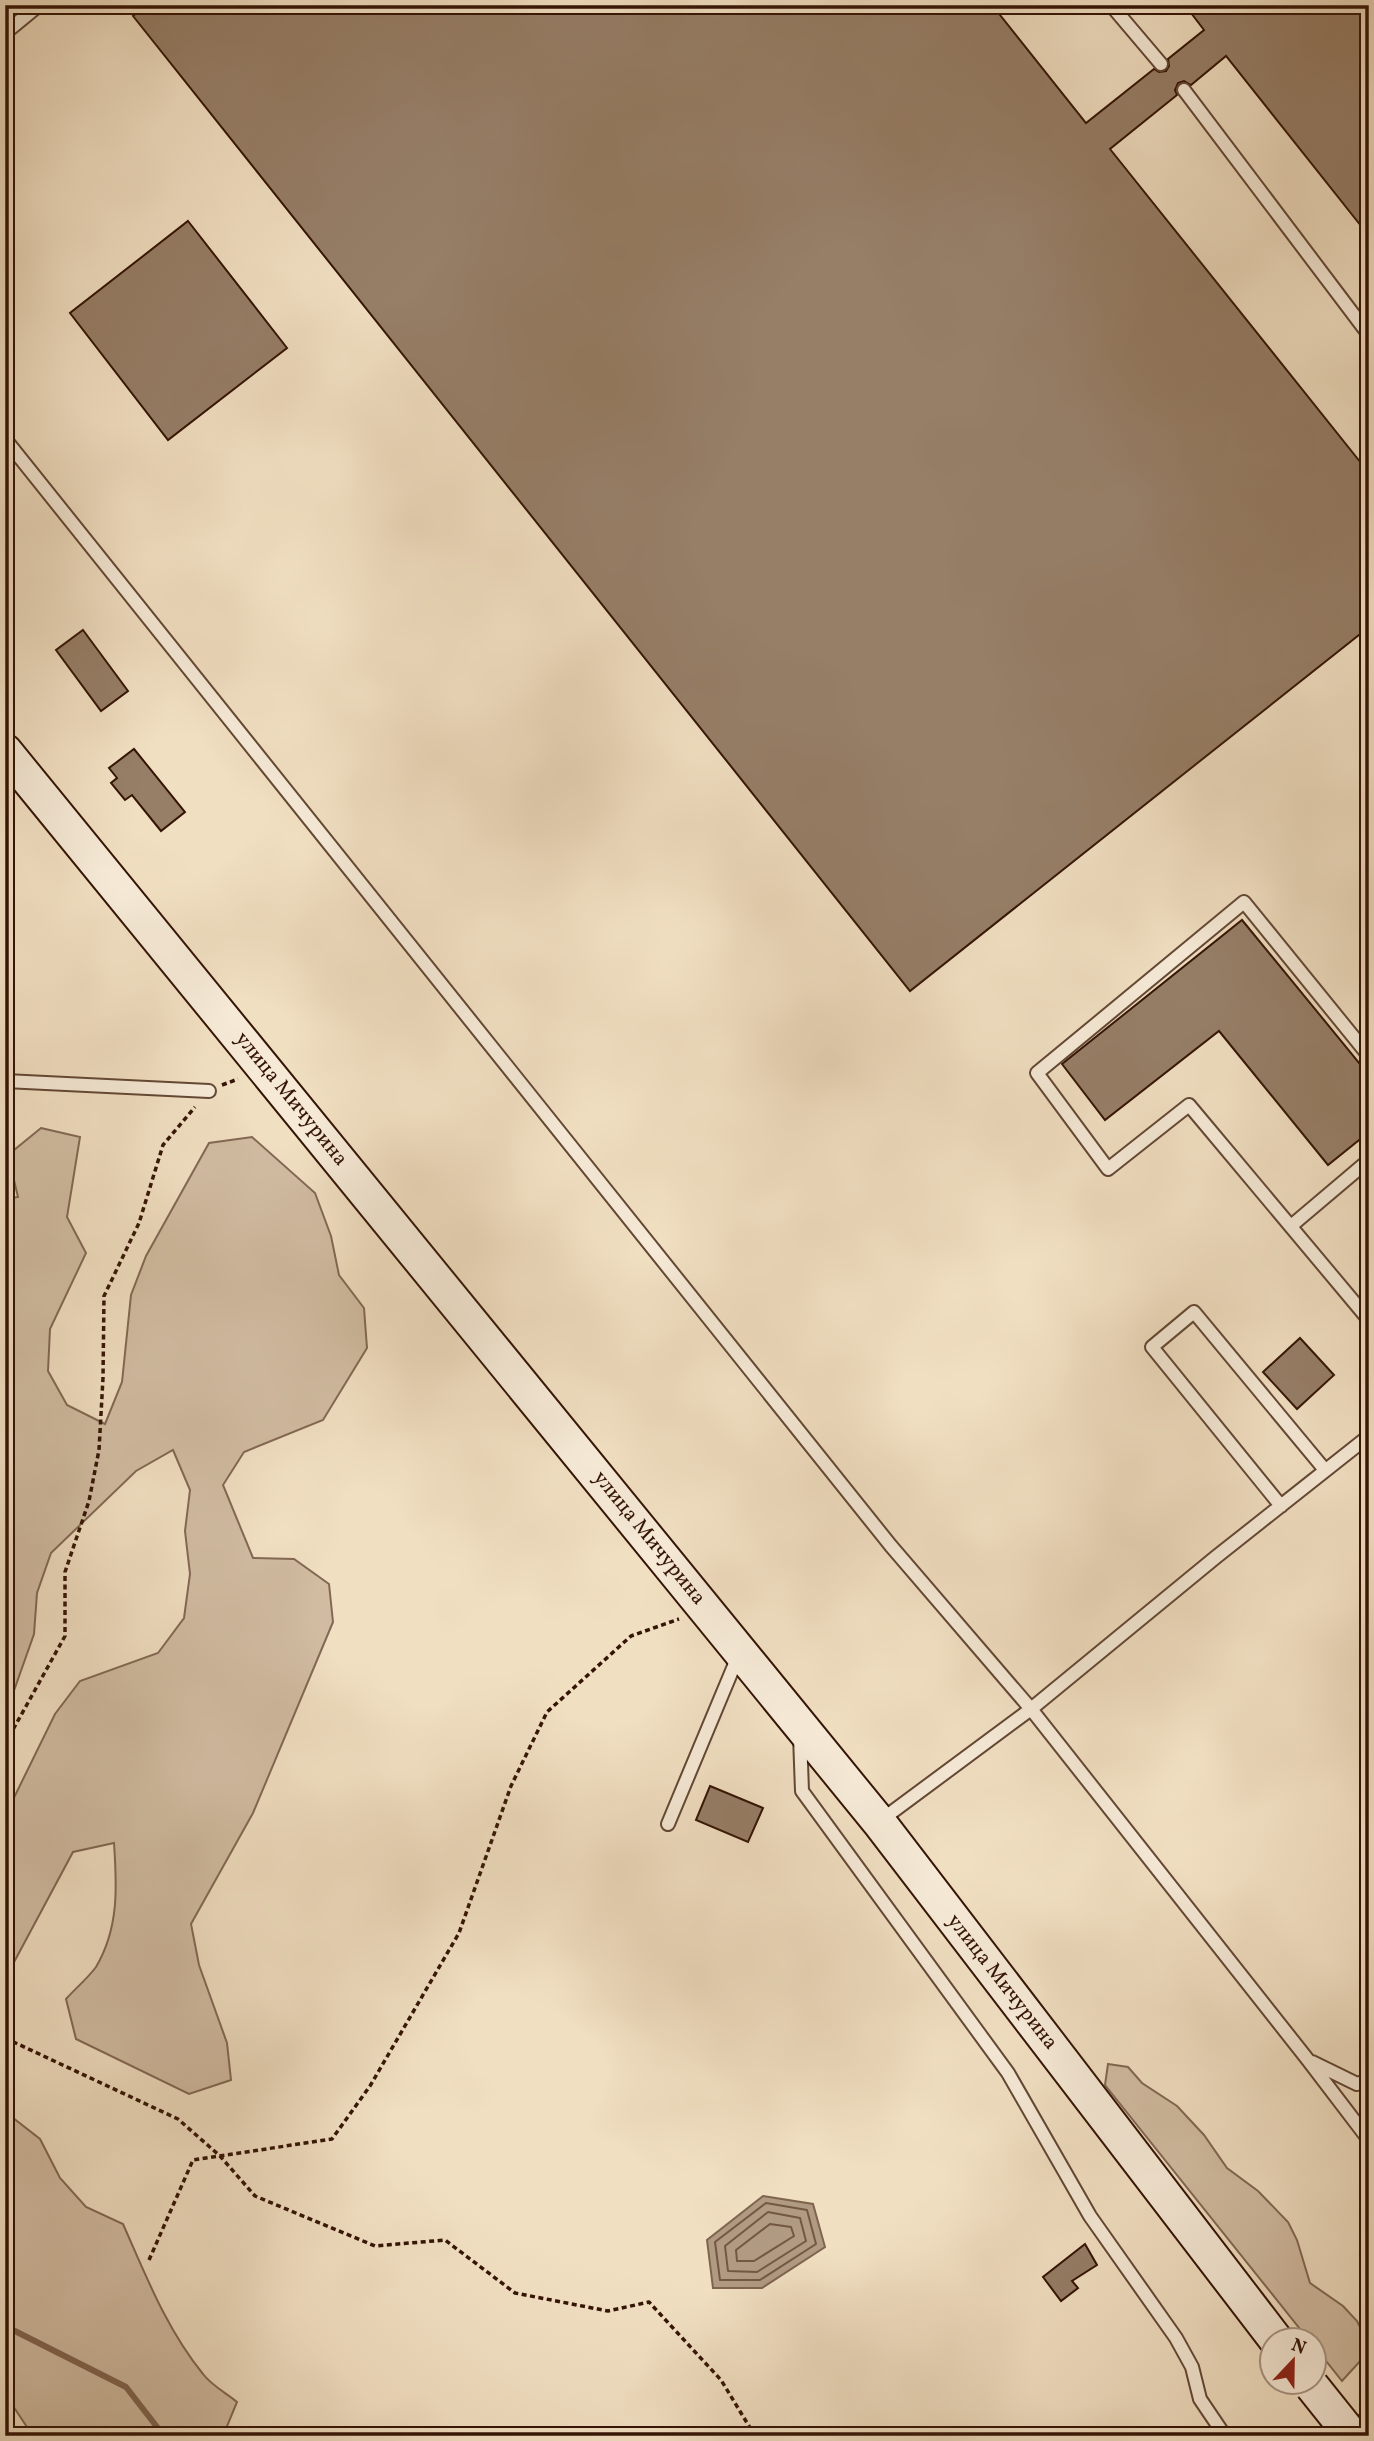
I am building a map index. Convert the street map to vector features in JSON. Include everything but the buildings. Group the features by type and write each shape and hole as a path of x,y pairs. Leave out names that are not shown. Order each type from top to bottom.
{"main road":[{"name":"улица Мичурина","path":"5,751 879,1822 1265,2326"},
{"path":"1320,2396 1352,2436"}],"lane":[{"path":"5,33 40,5"},
{"path":"1111,5 1161,64"},
{"path":"1184,90 1369,335"},
{"path":"5,439 891,1546 1031,1709 1369,2140"},
{"path":"1369,1056 1244,902 1037,1073 1108,1169 1189,1105 1369,1320"},
{"path":"5,1081 209,1091"},
{"path":"1291,1226 1369,1160"},
{"path":"1281,1506 1152,1347 1194,1312 1325,1470"},
{"path":"879,1822 1031,1709 1369,1436"},
{"path":"668,1824 740,1650"},
{"path":"800,1725 802,1791 1008,2073 1090,2216 1176,2338 1192,2367 1200,2399 1225,2436"},
{"path":"1308,2060 1357,2084 1369,2080"}],"path":[{"path":"5,1744 65,1636 65,1572 89,1501 99,1450 104,1296 139,1223 163,1144 209,1091 265,1067"},
{"path":"149,2260 193,2160 332,2139 370,2086 459,1933 511,1786 547,1712 631,1636 707,1609"},
{"path":"5,2038 178,2119 220,2156 255,2196 375,2246 445,2239 515,2293 608,2311 649,2302 721,2380 755,2436"}],"shaded area":[{"path":"41,1128 80,1137 67,1217 86,1253 50,1329 48,1371 67,1405 105,1424 122,1382 131,1295 146,1256 209,1143 252,1137 315,1193 331,1236 339,1275 364,1308 367,1348 323,1420 244,1452 223,1485 253,1558 294,1559 329,1584 333,1622 253,1813 191,1924 199,1965 227,2043 231,2080 189,2094 76,2039 66,1999 96,1967 109,1937 116,1891 114,1843 73,1852 13,1964 5,1965 5,1816 55,1714 80,1681 158,1653 184,1618 190,1574 185,1531 190,1490 173,1450 136,1471 51,1553 37,1593 34,1634 5,1716 5,1199 18,1197 8,1155"},
{"path":"1108,2064 1128,2067 1142,2083 1177,2106 1204,2135 1227,2168 1258,2191 1288,2222 1297,2240 1310,2283 1343,2306 1357,2321 1366,2339 1363,2358 1342,2381 1328,2363 1328,2326 1298,2326 1105,2085"},
{"path":"8,2114 40,2139 60,2178 86,2207 123,2224 158,2302 190,2357 206,2378 237,2402 223,2436 33,2436 5,2394 5,2115"}],"water":[{"path":"763,2196 813,2204 825,2247 762,2288 713,2288 707,2240"}],"waterway":[{"path":"5,2326 126,2387 164,2436"}],"railway":[{"path":"1336,2436 1369,2409"}]}
